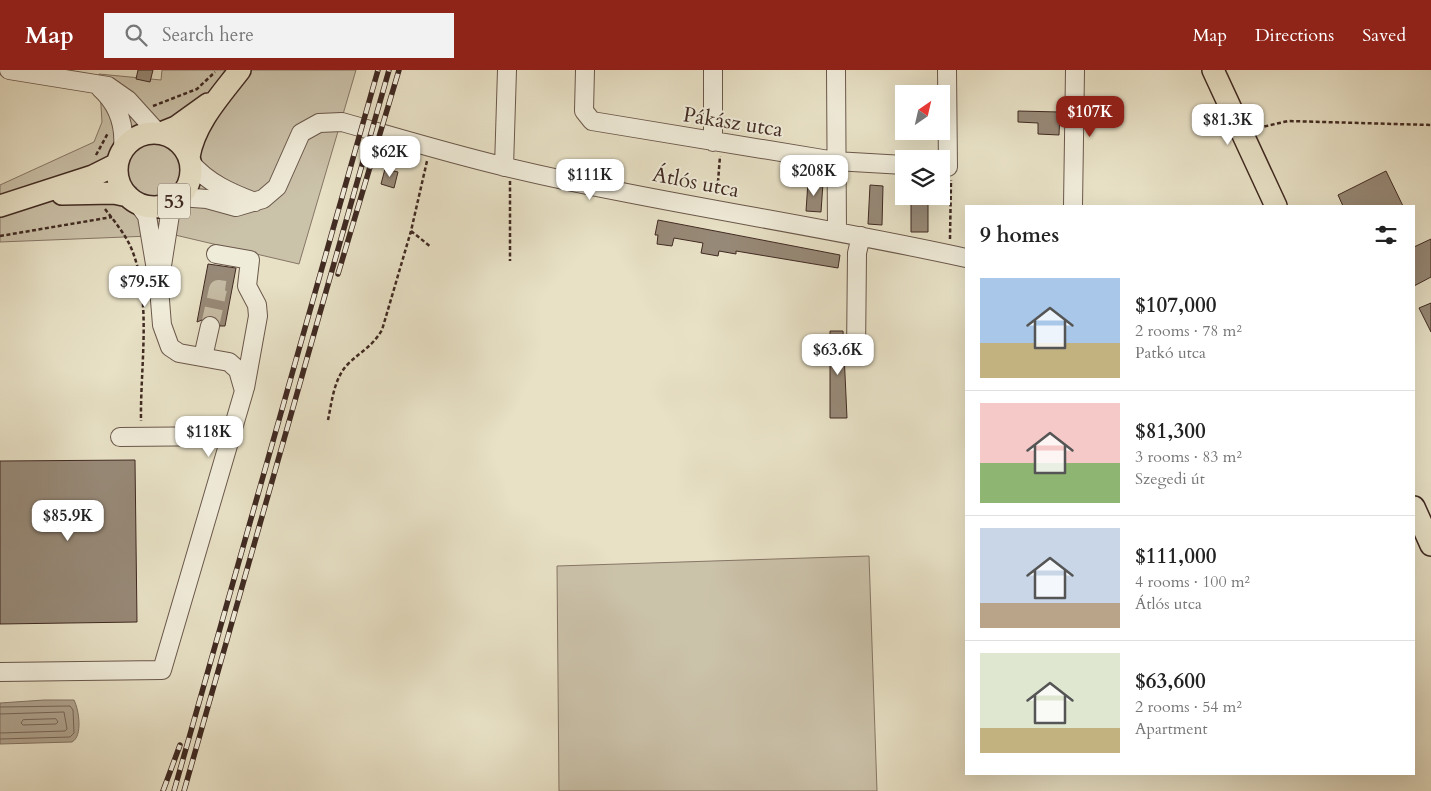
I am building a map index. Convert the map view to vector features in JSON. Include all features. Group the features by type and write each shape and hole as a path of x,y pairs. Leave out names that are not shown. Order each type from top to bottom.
{"main road":[{"name":"53","path":"0,206 37,194 95,184 155,207 176,200 190,178 191,143 219,96 240,70"},
{"path":"1213,70 1276,205"},
{"name":"53","path":"95,184 142,134 159,133 189,119 219,96"},
{"name":"53","path":"159,133 178,142 190,160"},
{"name":"53","path":"120,156 119,183 132,199"},
{"path":"1415,509 1431,545"}],"street":[{"path":"9,70 68,75 116,90 128,100 129,115 120,156"},
{"path":"507,70 507,167"},
{"name":"Pákász utca","path":"584,70 584,111 592,121 835,161 895,164"},
{"path":"713,70 717,142"},
{"path":"836,70 835,161 837,230"},
{"path":"945,150 947,70"},
{"path":"1073,205 1075,70"},
{"path":"129,115 159,133"},
{"name":"Átlós utca","path":"256,202 268,196 278,187 301,133 319,123 342,122 507,167 716,209 837,230 958,256"},
{"path":"190,160 200,174 220,187 256,202"},
{"path":"132,199 147,216 159,288 162,325 170,347 179,353 225,361 234,365 242,379 244,391"},
{"path":"159,288 176,200 207,199 236,207 256,202"},
{"path":"856,354 857,253 861,236"},
{"path":"0,672 162,670 232,436 244,391 258,316 257,305 241,292 247,279 250,260 216,254"},
{"path":"203,357 210,326"},
{"path":"120,437 141,435 232,436"}],"path":[{"path":"141,435 143,326 140,282 131,248 121,228 100,203 91,165 113,122 196,89 217,70"},
{"path":"1242,132 1288,121 1431,125"},
{"path":"716,209 717,142"},
{"path":"328,420 341,374 347,364 374,344 382,330 411,231 430,147"},
{"path":"507,167 510,261"},
{"path":"950,171 958,256"},
{"path":"0,236 112,217"},
{"path":"411,231 431,247"}],"shaded area":[{"path":"162,70 356,70 299,264 175,235 0,242 0,185 94,142 102,122 99,74 161,80"},
{"path":"869,556 877,791 559,791 557,566"}],"water":[{"path":"74,700 79,729 72,742 0,744 0,703"}],"building":[{"path":"138,70 153,70 150,82 136,79"},
{"path":"1018,111 1060,112 1059,135 1038,134 1038,123 1018,122"},
{"path":"385,169 398,172 394,188 381,184"},
{"path":"1386,171 1403,205 1343,205 1338,195"},
{"path":"808,182 823,183 821,212 806,211"},
{"path":"870,185 883,186 882,225 868,224"},
{"path":"911,205 928,205 928,232 911,232"},
{"path":"658,220 840,255 838,268 736,251 736,254 719,251 718,256 701,253 703,243 674,238 672,246 657,244 658,235 655,235"},
{"path":"1431,239 1431,277 1415,285 1415,247"},
{"path":"208,264 236,268 225,326 220,326 218,319 212,316 197,322"},
{"path":"1431,303 1431,332 1419,308"},
{"path":"830,331 843,331 847,418 830,418"},
{"path":"135,460 137,622 0,624 0,461"}],"tunnel":[{"path":"210,326 218,289 233,291"}],"railway":[{"path":"174,791 378,70"},
{"path":"184,791 389,70"},
{"path":"338,274 399,70"},
{"path":"163,791 180,745"}]}
